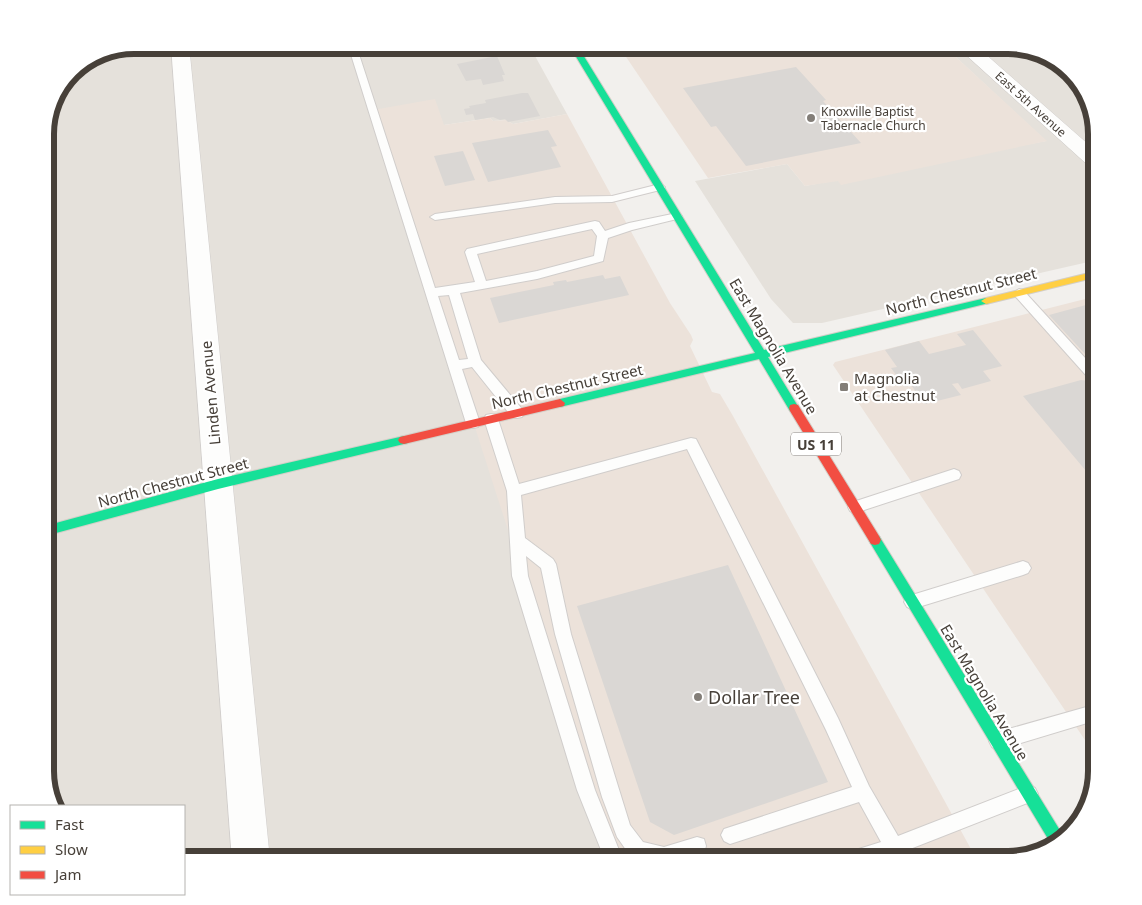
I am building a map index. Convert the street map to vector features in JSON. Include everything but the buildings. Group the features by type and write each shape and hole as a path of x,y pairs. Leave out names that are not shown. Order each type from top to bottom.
{"main road":[{"name":"East Magnolia Avenue","path":"579,54 1055,836"},
{"name":"North Chestnut Street","path":"54,529 218,484 762,356 1088,276"}],"street":[{"name":"Linden Avenue","path":"181,54 250,851"},
{"name":"East 5th Avenue","path":"974,54 1088,155"}],"lane":[{"path":"355,54 473,423"},
{"path":"434,217 555,200 612,199 660,187"},
{"path":"602,236 629,227 677,216"},
{"path":"431,292 482,285 563,270 599,258 602,236 595,225 471,252 482,285"},
{"path":"453,289 476,362 517,413"},
{"path":"1019,293 1088,368"},
{"path":"455,366 476,362"},
{"path":"491,419 514,491 520,576 586,790 610,851"},
{"path":"514,491 691,443 832,724 863,792 894,847"},
{"path":"855,508 954,475"},
{"path":"516,540 548,564 563,634 611,797 623,831 638,850 642,851"},
{"path":"912,602 1023,568"},
{"path":"997,741 1088,715"},
{"path":"730,834 863,792"},
{"path":"881,851 1029,794"},
{"path":"680,851 697,846"}],"shaded area":[{"path":"534,54 567,114 513,124 506,120 493,121 490,118 444,125 402,196 611,851 185,851 185,805 61,805 56,792 54,777 54,128 56,113 62,98 70,85 89,67 118,55"},
{"path":"624,54 953,54 1047,141 841,185 838,181 805,186 787,164 708,178"},
{"path":"953,54 1024,55 1044,62 1057,70 1075,89 1086,113 1088,123 1088,262 822,323 793,323 771,299 695,181 787,164 805,186 1046,141"},
{"path":"435,99 444,125 490,118 493,121 506,120 513,124 567,114 670,303 691,335 693,340 690,346 712,392 720,394 733,416 972,851 611,851 373,110"},
{"path":"1088,298 1088,745 833,365 835,362"}],"traffic: fast":[{"path":"578,54 794,408"},
{"path":"560,403 986,301"},
{"path":"54,529 218,484 404,440"},
{"path":"875,540 1055,836"}],"traffic: slow":[{"path":"986,301 1088,276"}],"traffic: jam":[{"path":"404,440 560,403"},
{"path":"794,408 875,540"}],"place":[{"name":"Knoxville Baptist Tabernacle Church","path":"811,118"},
{"name":"Magnolia at Chestnut","path":"844,387"},
{"name":"Dollar Tree","path":"698,697"}]}
